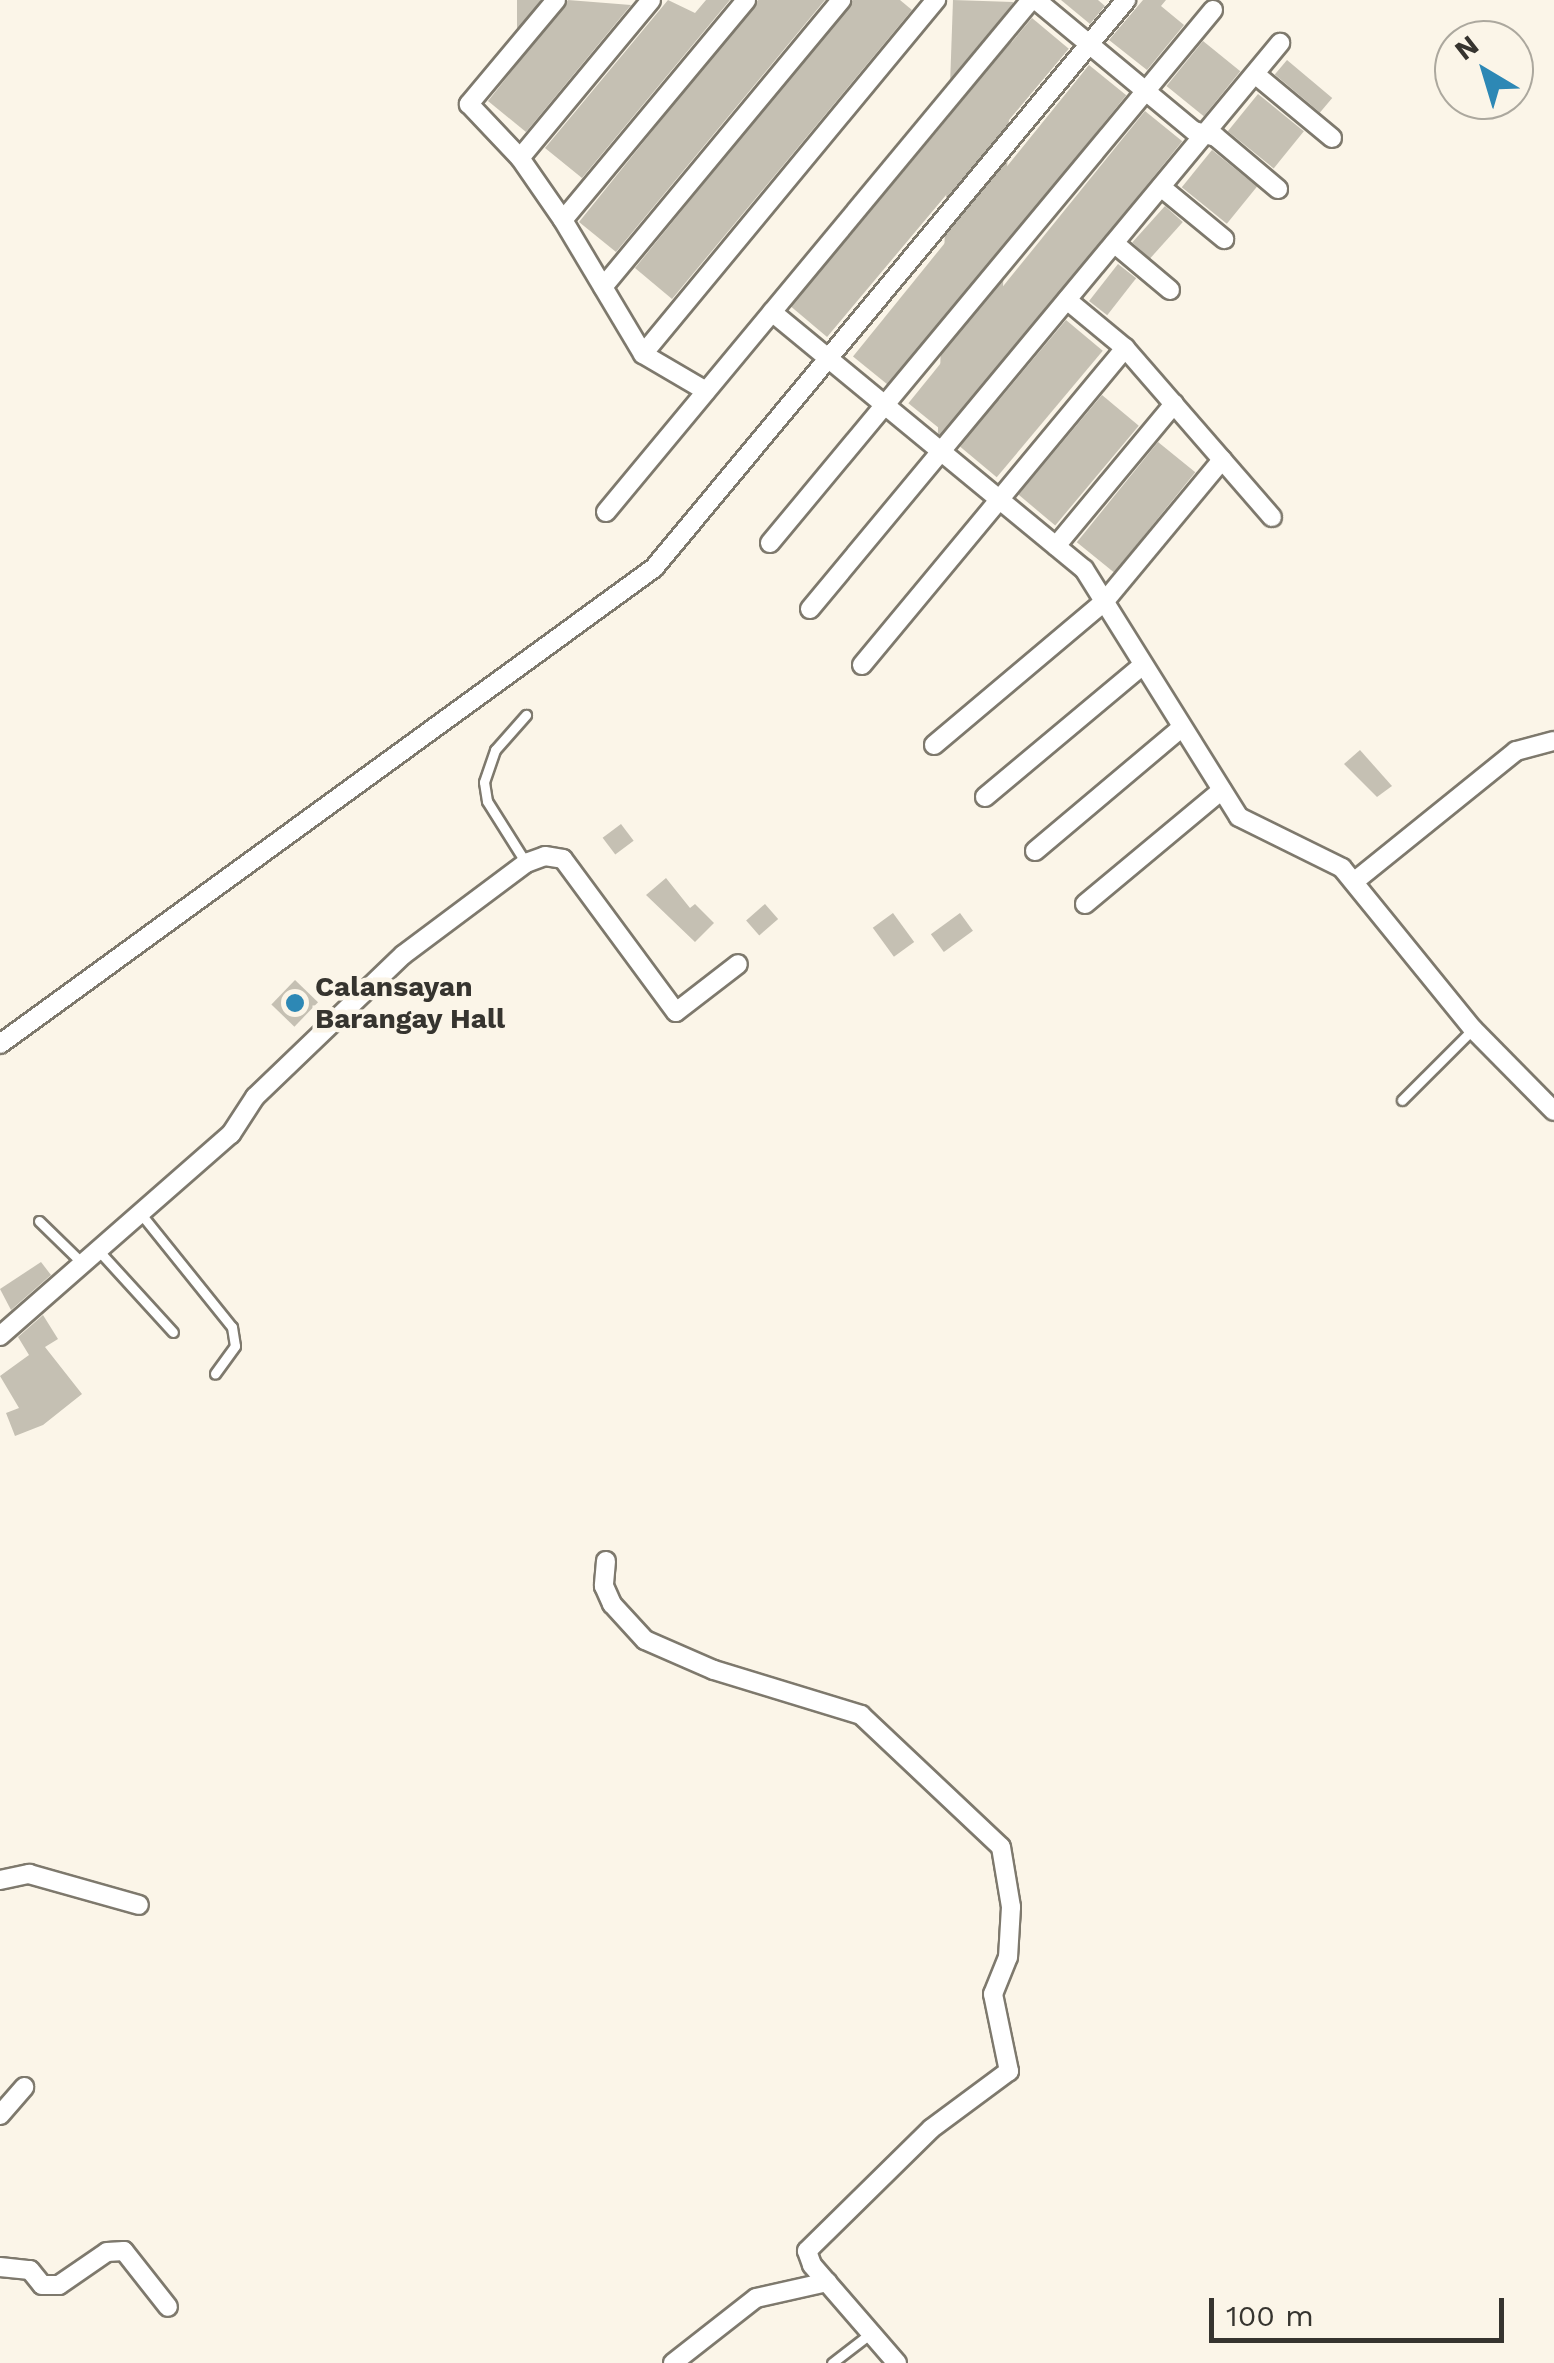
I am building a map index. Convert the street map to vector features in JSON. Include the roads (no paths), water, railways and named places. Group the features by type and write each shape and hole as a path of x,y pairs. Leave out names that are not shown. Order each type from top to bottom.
{"street":[{"path":"556,0 470,104 520,158 563,220 643,354 706,392"},
{"path":"520,158 651,0"},
{"path":"563,220 746,0"},
{"path":"603,287 841,0"},
{"path":"606,512 1034,0 1146,91 1278,188"},
{"path":"0,1044 654,568 1126,0"},
{"path":"643,354 931,2"},
{"path":"770,543 1214,10"},
{"path":"810,609 1280,43"},
{"path":"1254,74 1332,138"},
{"path":"1161,187 1224,239"},
{"path":"1114,244 1170,290"},
{"path":"1067,300 1125,348 1272,517"},
{"path":"772,312 1084,569 1246,825 1316,850 1354,882 1473,1028 1554,1111"},
{"path":"862,665 1125,348"},
{"path":"1056,546 1174,404"},
{"path":"934,745 1104,602 1222,460"},
{"path":"985,797 1143,664"},
{"path":"1034,851 1182,727"},
{"path":"1354,882 1516,751 1554,741"},
{"path":"1085,904 1222,790"},
{"path":"0,1336 231,1134 254,1097 403,956 526,863 545,856 562,859 676,1012 738,964"},
{"path":"606,1561 604,1586 612,1604 645,1640 714,1670 861,1715 1001,1847 1011,1907 1008,1957 992,1994 1008,2071 931,2130 807,2251 827,2282 897,2363"},
{"path":"0,1880 29,1874 139,1905"},
{"path":"0,2115 24,2087"},
{"path":"0,2268 30,2270 42,2285 59,2286 107,2252 124,2251 168,2308"},
{"path":"673,2363 756,2298 827,2282"}],"lane":[{"path":"526,715 495,750 484,782 488,801 526,863"},
{"path":"1402,1100 1473,1028"},
{"path":"142,1214 232,1327 234,1346 215,1374"},
{"path":"40,1220 83,1264"},
{"path":"98,1250 173,1332"},
{"path":"832,2363 870,2333"}],"place":[{"name":"Calansayan Barangay Hall","path":"295,1003"}]}
